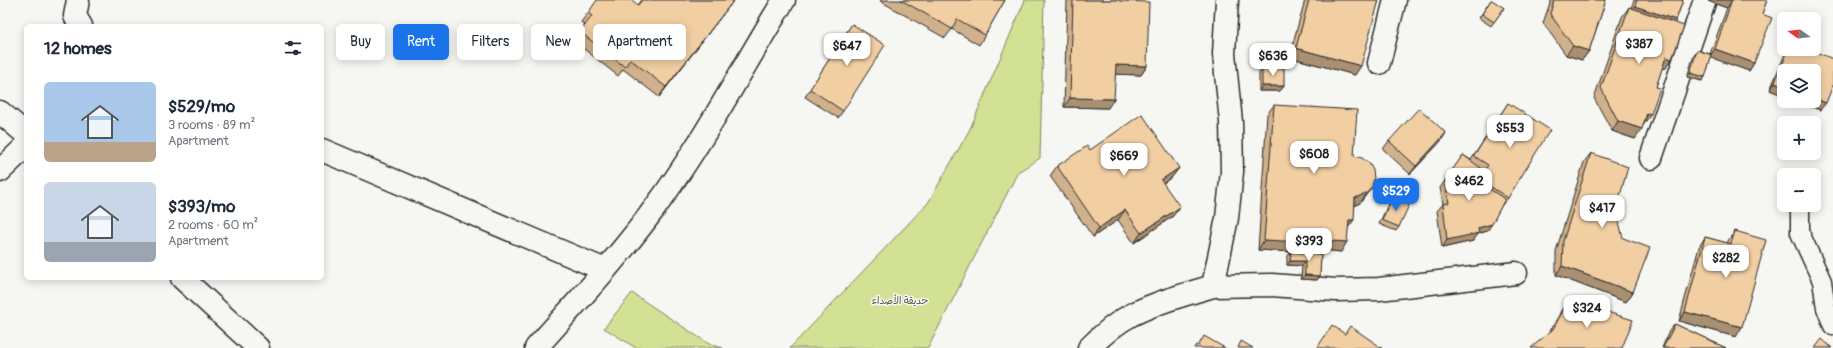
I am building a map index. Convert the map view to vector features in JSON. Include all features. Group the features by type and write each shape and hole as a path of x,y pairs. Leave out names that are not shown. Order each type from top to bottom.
{"street":[{"path":"78,0 75,16 80,24"},
{"path":"536,348 605,270 654,210 689,157 784,0"},
{"path":"1213,286 1227,218 1232,172 1231,122 1224,54 1227,0"},
{"path":"1379,63 1395,0"},
{"path":"1651,158 1705,0"},
{"path":"0,112 24,132"},
{"path":"0,171 24,148"},
{"path":"324,151 605,270"},
{"path":"1089,348 1101,337 1130,316 1170,299 1213,286 1272,285 1336,290 1379,289 1516,273"},
{"path":"184,280 258,348"}],"lane":[{"path":"1800,212 1800,233 1822,281 1826,308 1833,326"}],"green space":[{"name":"حديقة الأصداء","path":"1025,0 1044,0 1040,158 1018,172 928,348 790,348 928,203 970,129"},
{"path":"632,293 709,344 723,348 636,348 604,328"}],"building":[{"path":"597,0 632,0 638,5 642,0 734,0 666,87 631,60 686,60 686,24 593,24 593,42 585,36 585,25 592,16 588,13"},
{"path":"901,0 1005,0 985,35 957,19 952,29"},
{"path":"1073,0 1120,0 1149,2 1147,66 1116,65 1114,99 1070,98"},
{"path":"1309,0 1379,0 1361,66 1296,48"},
{"path":"1491,0 1504,8 1494,22 1482,14"},
{"path":"1554,0 1606,0 1589,51 1573,46 1550,14"},
{"path":"1637,0 1683,0 1676,20 1635,6"},
{"path":"1732,0 1767,0 1762,14 1772,18 1754,63 1715,49"},
{"path":"1629,7 1684,26 1672,59 1666,57 1656,87 1660,88 1651,114 1647,113 1642,129 1618,121 1601,88"},
{"path":"852,24 885,45 843,111 810,89"},
{"path":"1697,50 1712,55 1705,77 1690,73"},
{"path":"1821,54 1833,59 1833,85 1826,103 1821,101 1821,64 1783,64 1786,56 1821,56"},
{"path":"616,60 629,60 625,67"},
{"path":"1284,68 1284,86 1262,86 1262,69"},
{"path":"1508,103 1550,130 1508,198 1479,179 1488,165 1474,156"},
{"path":"1274,105 1357,110 1354,156 1362,158 1369,163 1373,170 1374,179 1372,187 1367,193 1355,198 1354,220 1349,220 1347,242 1319,240 1319,243 1264,240"},
{"path":"1419,108 1446,133 1416,166 1389,141"},
{"path":"1142,114 1179,168 1161,180 1180,207 1141,233 1125,210 1099,228 1057,166 1087,146 1090,150"},
{"path":"1591,153 1628,167 1616,210 1623,238 1650,248 1633,292 1562,266 1563,241"},
{"path":"1463,155 1481,168 1475,180 1505,199 1492,224 1478,228 1479,233 1447,240 1443,204 1449,203 1445,180"},
{"path":"1393,196 1410,203 1399,227 1382,220"},
{"path":"1735,231 1766,240 1742,327 1685,312 1705,237 1731,244"},
{"path":"1291,252 1321,254 1320,276 1305,275 1305,261 1290,261"},
{"path":"1569,300 1633,320 1622,348 1531,348 1553,329"},
{"path":"1675,324 1726,348 1663,348"},
{"path":"1332,325 1345,334 1350,326 1382,348 1317,348"},
{"path":"1204,336 1225,348 1194,348 1196,345 1198,346"},
{"path":"1822,339 1832,348 1815,348"},
{"path":"1241,341 1253,348 1238,348"}]}
